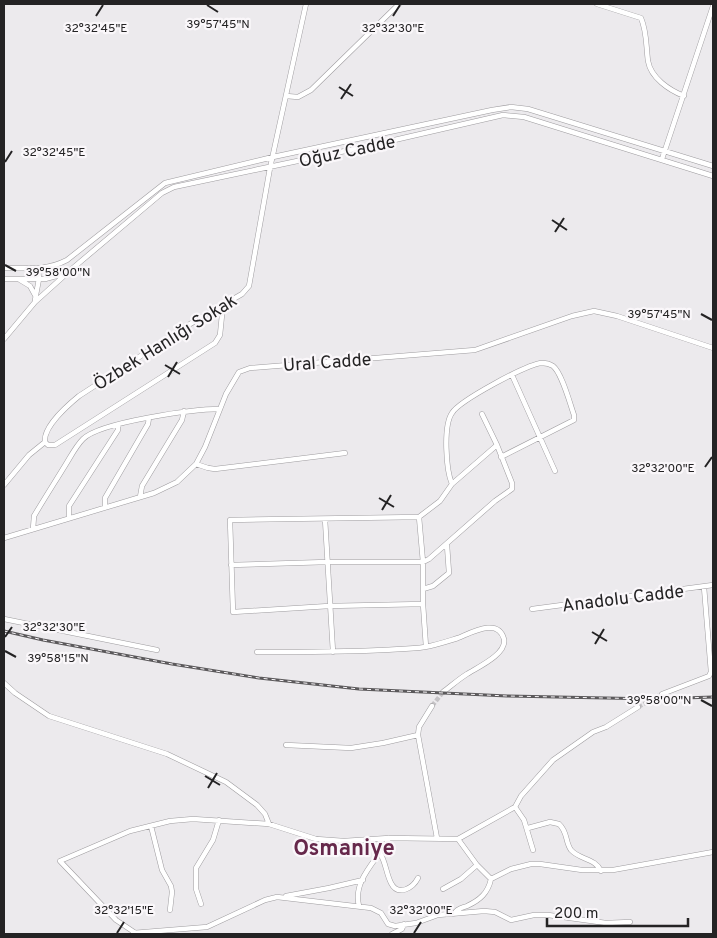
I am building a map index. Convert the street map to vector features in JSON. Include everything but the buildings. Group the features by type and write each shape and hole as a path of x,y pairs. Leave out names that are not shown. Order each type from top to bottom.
{"street":[{"name":"Özbek Hanlığı Sokak","path":"45,442 45,437 53,422 79,396 190,324 242,294 250,283 270,168 306,4"},
{"path":"286,96 298,97 311,90 399,4"},
{"path":"597,4 641,18 645,27 648,62 652,71 665,85 684,96"},
{"path":"662,158 713,6"},
{"name":"Oğuz Cadde","path":"4,268 38,269 57,266 68,260 165,183 273,157 511,107 528,109 713,166"},
{"name":"Oğuz Cadde","path":"4,279 39,279 67,273 164,191 504,115 524,117 662,158 713,176"},
{"path":"36,299 39,279 38,269"},
{"path":"4,339 36,299 67,273"},
{"path":"19,279 30,286 36,299"},
{"path":"4,485 28,455 45,442 48,445 55,445 215,344 220,335 223,305"},
{"name":"Ural Cadde","path":"4,538 140,497 177,482 196,464 205,447 226,394 239,372 250,368 475,350 572,316 594,311 617,316 713,348"},
{"path":"452,484 449,472 447,441 451,414 455,409 512,375 541,363 554,367 560,376 574,418 572,421 501,457"},
{"path":"512,375 555,471"},
{"path":"33,529 34,516 80,442 92,432 184,411 220,409"},
{"path":"140,497 142,486 182,420 184,411"},
{"path":"231,565 423,562 438,553 484,510 512,489 512,483 497,445 482,414"},
{"path":"105,507 105,498 148,424 149,418"},
{"path":"68,518 71,503 118,430 118,425"},
{"path":"423,604 329,606 233,612 230,520 418,517 440,501 452,484 497,445"},
{"path":"196,464 215,468 345,453"},
{"path":"418,517 423,562 426,647"},
{"path":"325,519 333,652"},
{"path":"423,589 434,586 449,573 448,544"},
{"name":"Anadolu Cadde","path":"532,609 713,586"},
{"path":"662,694 709,676 711,672 704,587"},
{"path":"4,619 157,650"},
{"path":"258,652 333,652 426,647 458,638 482,628 492,627 499,631 503,637 504,644 500,651 443,692"},
{"path":"4,683 48,716 167,754 226,782 257,805 265,814 269,824"},
{"path":"432,706 420,727 418,735 436,838"},
{"path":"630,922 606,923 548,915 534,915 511,920 491,911 438,915 416,922 391,925 376,910 359,906 277,897 265,900 207,927 135,933 116,920 60,861 130,831 170,821 193,819 269,824 316,840 458,839 515,807 553,760 594,732 606,727 638,707"},
{"path":"286,746 351,748 418,735"},
{"path":"515,807 528,828 533,850"},
{"path":"201,904 196,889 196,868 213,840 219,820"},
{"path":"528,828 550,822 560,824 564,829 572,851 596,863 601,871"},
{"path":"151,826 162,870 171,886 170,910"},
{"path":"359,906 358,894 363,880 371,863 389,838"},
{"path":"458,839 477,865 491,879"},
{"path":"491,879 511,869 531,864 601,871 634,868 713,852"},
{"path":"380,853 391,883 397,888 404,890 410,888 418,878"},
{"path":"443,889 461,879 477,865"},
{"path":"454,914 458,909 482,897 489,889 491,879"},
{"path":"285,897 288,894 329,888 363,880"},
{"path":"392,934 402,929 404,924"}],"tunnel":[{"path":"432,706 443,692"},
{"path":"638,707 662,694"}],"railway":[{"path":"4,631 172,664 259,678 359,689 507,696 655,699 713,697"}],"district":[{"name":"Osmaniye","path":"344,847"}]}
